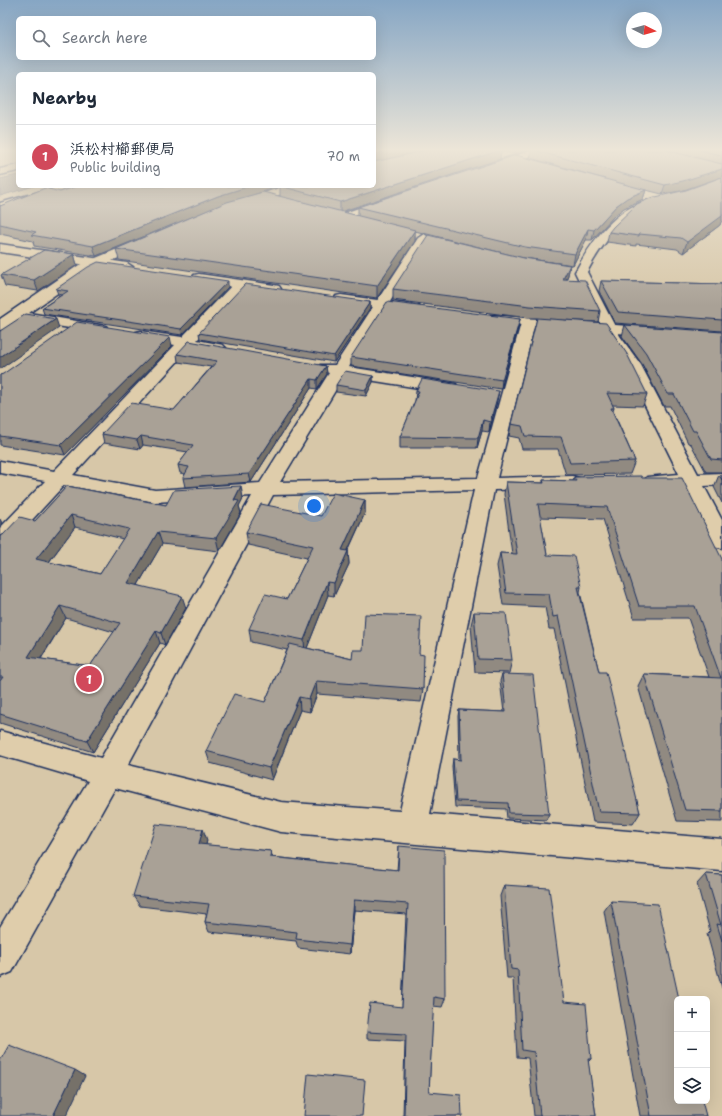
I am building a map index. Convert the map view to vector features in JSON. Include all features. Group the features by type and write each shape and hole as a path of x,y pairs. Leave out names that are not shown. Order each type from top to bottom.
{"street":[{"path":"0,206 14,202"},
{"path":"231,207 245,202"},
{"path":"343,217 385,202"},
{"path":"653,202 640,206 622,217 609,228 593,249 573,271 613,336 633,365 722,540"},
{"path":"330,214 365,223"},
{"path":"410,234 439,242"},
{"path":"0,326 84,268 99,263 154,238"},
{"path":"0,960 108,774 266,489 339,370 424,238"},
{"path":"0,248 144,269"},
{"path":"189,276 288,291"},
{"path":"0,541 241,284"},
{"path":"328,297 430,312"},
{"path":"17,315 232,350"},
{"path":"475,317 528,323 666,333"},
{"path":"412,827 486,483 501,396 528,323"},
{"path":"56,338 75,325"},
{"path":"308,364 462,390"},
{"path":"0,467 155,496 266,489 486,483 588,482"},
{"path":"636,481 722,479"},
{"path":"0,743 108,774 280,817 412,827 722,855"}],"building":[{"path":"10,202 203,202 93,246 31,235 36,232 0,224 0,206"},
{"path":"227,202 303,202 415,230 377,286 116,249"},
{"path":"373,202 621,202 594,230 588,229 575,254 525,247 358,207"},
{"path":"641,202 722,202 722,216 687,242 681,238 639,234 639,236 609,232 637,204"},
{"path":"428,235 524,258 570,265 563,279 585,280 600,311 530,306 393,289"},
{"path":"44,250 74,254 34,280 1,275"},
{"path":"98,262 228,281 181,329 42,308 68,291 56,289 88,267"},
{"path":"601,281 722,284 722,320 618,312"},
{"path":"245,284 370,302 334,356 199,333"},
{"path":"387,302 520,319 502,380 351,357"},
{"path":"26,314 56,319 0,357 0,331"},
{"path":"537,318 606,323 627,354 647,394 607,393 614,408 611,408 635,461 570,463 561,437 525,436 522,426 511,424"},
{"path":"77,322 170,337 61,445 0,436 0,375"},
{"path":"625,325 722,332 722,460 711,459 696,431 693,431 674,394 668,394 646,353"},
{"path":"189,341 326,366 317,380 311,379 249,474 183,478 189,467 178,465 193,445 141,436 137,440 102,434 131,403 174,410 217,361 177,354"},
{"path":"345,371 373,376 366,390 336,385"},
{"path":"422,379 499,391 490,422 483,420 478,438 400,437 419,391 416,391"},
{"path":"641,476 642,478 682,478 722,559 722,811 685,810 644,674 721,678 695,606 639,606 607,507 538,504 547,555 574,556 581,587 578,587 599,672 606,672 640,813 599,812 558,616 553,617 549,594 506,593 500,553 517,554 506,482 544,483 543,480 576,481 574,477"},
{"path":"67,486 166,505 174,490 241,486 234,500 239,501 216,538 158,532 128,583 182,596 161,633 156,631 87,741 0,714 0,681 3,677 0,677 0,536 3,535 20,517 35,521","holes":["71,515 129,529 100,574 36,559","60,606 120,623 90,666 28,657"]},
{"path":"333,493 365,500 342,550 348,551 334,583 327,582 304,640 249,629 265,594 287,599 313,546 246,532 261,504 321,516"},
{"path":"474,612 506,613 512,660 478,659"},
{"path":"365,614 421,616 419,654 424,655 423,689 316,681 309,699 299,697 269,768 206,751 234,694 265,702 290,644 352,659 353,650 363,650"},
{"path":"502,674 533,675 549,814 509,813 508,803 456,801 453,759 461,760 459,710 506,712"},
{"path":"156,824 203,829 199,844 271,851 270,857 398,870 399,846 444,850 445,999 434,997 429,1092 461,1095 462,1116 404,1116 406,1034 367,1032 370,1003 402,1007 408,904 354,900 350,945 296,939 297,932 205,922 209,904 133,896"},
{"path":"706,874 722,875 722,941 717,924 721,925"},
{"path":"504,885 549,888 564,1002 586,1004 591,1059 588,1059 596,1116 540,1116 534,1052 522,1050 518,970 511,969"},
{"path":"611,901 658,904 678,996 674,996 674,1104 703,1104 706,1116 651,1116"},
{"path":"9,1045 75,1070 53,1116 0,1116 0,1061"},
{"path":"308,1074 365,1080 362,1116 304,1116"}],"place":[{"name":"浜松村櫛郵便局","path":"89,679"}]}
